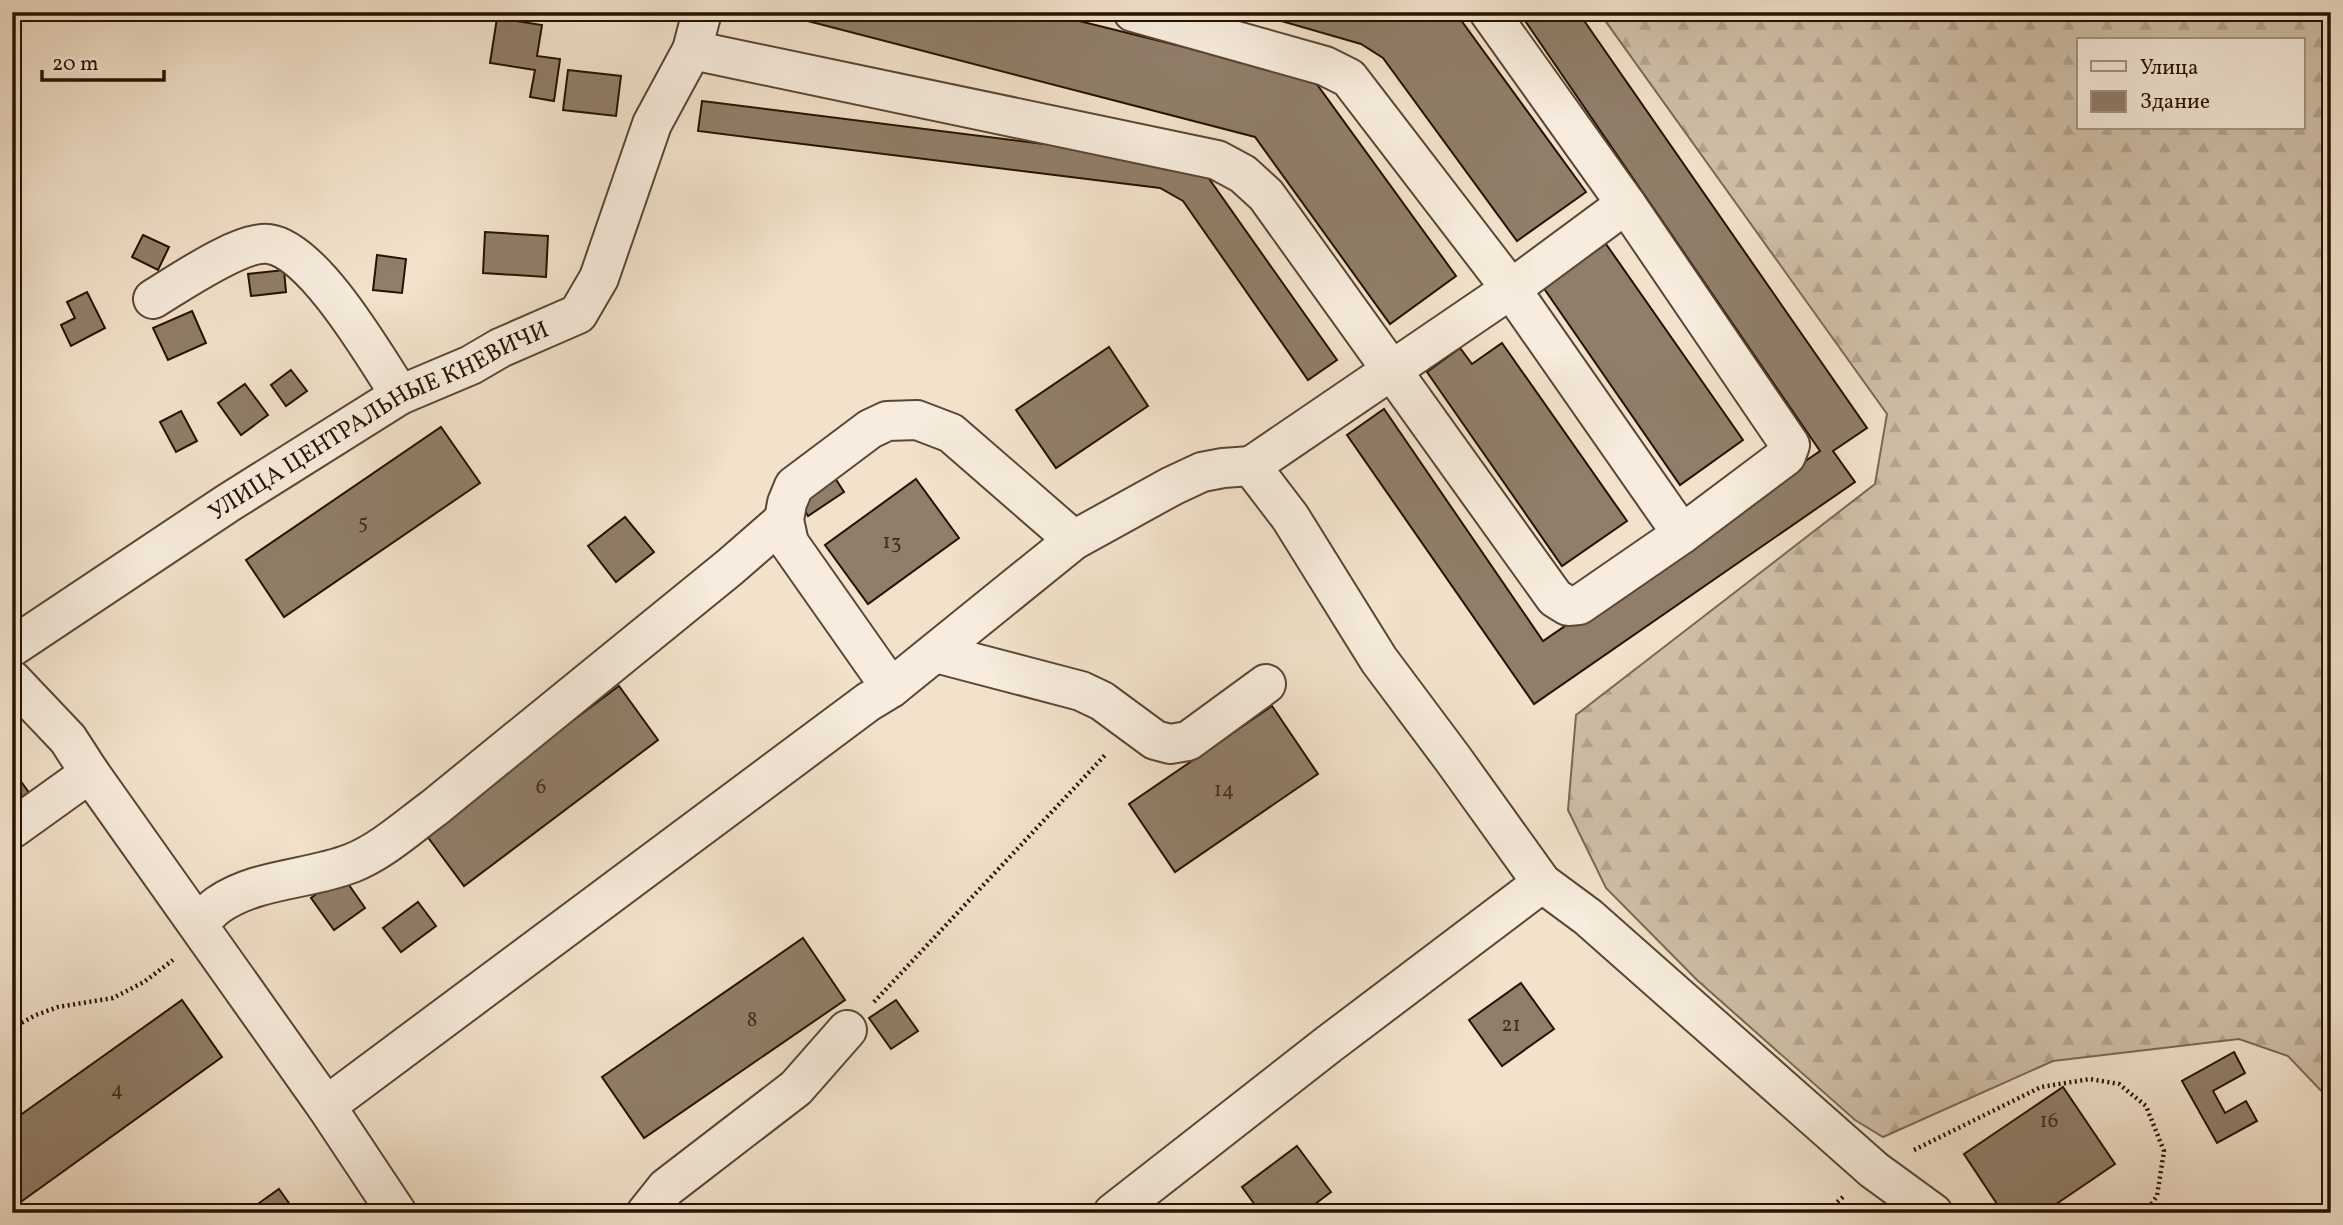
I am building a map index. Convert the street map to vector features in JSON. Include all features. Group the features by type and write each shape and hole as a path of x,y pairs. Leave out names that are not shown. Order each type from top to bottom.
{"street":[{"name":"УЛИЦА ЦЕНТРАЛЬНЫЕ КНЕВИЧИ","path":"12,647 238,496 400,395 471,365 500,348 578,314 599,278 652,124 692,50 702,12"},
{"path":"1133,12 1325,66 1349,78 1511,289 1682,534"},
{"path":"692,50 1217,160 1243,174 1266,195 1555,598 1568,607 1579,605 1682,534 1786,456 1790,445 1626,204 1489,12"},
{"path":"326,1106 868,702 891,688 1074,540 1202,472 1251,466 1394,371 1626,204"},
{"path":"153,299 217,261 250,246 269,244 288,252 316,276 337,300 400,395"},
{"path":"891,688 789,543 784,520 794,486 870,429 887,421 917,420 951,433 1074,540"},
{"path":"1251,466 1290,517 1379,660 1454,759 1542,883 1588,917 1874,1170 1933,1213"},
{"path":"198,924 216,906 232,897 266,885 352,863 392,839 434,808 784,520"},
{"path":"936,653 1080,691 1102,701 1155,740 1170,744 1188,740 1266,684"},
{"path":"12,680 68,739 326,1106 397,1213"},
{"path":"12,829 90,773"},
{"path":"1113,1213 1329,1044 1542,883"},
{"path":"646,1213 666,1188 796,1088 847,1030"}],"path":[{"path":"847,1030 1135,725"},
{"path":"12,1028 58,1007 113,998 144,982 171,962 198,924"},
{"path":"1874,1170 2041,1087 2090,1079 2119,1084 2146,1106 2164,1151 2157,1196 2145,1213"}],"green space":[{"path":"1599,12 2331,12 2331,1108 2329,1099 2288,1056 2239,1039 2053,1061 1883,1137 1855,1120 1697,980 1606,888 1568,810 1576,715 1875,484 1887,414"}],"building":[{"path":"773,12 1043,12 1313,79 1456,276 1390,324 1255,137"},
{"path":"1250,12 1455,12 1586,192 1517,241 1383,58 1361,44"},
{"path":"1519,12 1578,12 1867,428 1833,451 1855,482 1534,704 1347,435 1384,409 1543,641 1820,451"},
{"path":"497,18 542,25 537,56 560,59 554,101 530,97 535,70 490,63"},
{"path":"568,70 621,76 616,116 563,110"},
{"path":"702,101 1155,158 1200,166 1337,360 1308,380 1183,201 1160,188 698,131"},
{"path":"485,232 548,236 546,277 483,273"},
{"path":"143,235 169,247 158,270 132,257"},
{"path":"1606,244 1743,440 1680,485 1543,287"},
{"path":"377,255 406,259 402,293 373,290"},
{"path":"284,270 286,292 251,296 248,274"},
{"path":"87,292 105,328 71,346 61,325 75,318 67,302"},
{"path":"192,311 206,343 168,360 153,328"},
{"path":"1502,343 1627,521 1562,566 1427,372 1460,348 1472,364"},
{"path":"1109,347 1148,406 1056,468 1016,410"},
{"path":"291,370 307,391 286,406 271,385"},
{"path":"245,384 268,415 241,435 218,403"},
{"path":"181,411 197,441 176,452 160,422"},
{"path":"441,427 480,483 284,617 246,560"},
{"path":"835,478 844,492 808,516 799,501"},
{"path":"916,479 959,538 868,604 825,545"},
{"path":"625,517 654,552 616,582 588,546"},
{"path":"619,686 658,740 464,886 424,832"},
{"path":"1272,706 1318,774 1175,872 1129,804"},
{"path":"12,769 30,794 12,807"},
{"path":"342,875 365,908 334,930 311,898"},
{"path":"418,902 436,926 401,952 383,928"},
{"path":"803,938 845,1000 644,1138 602,1077"},
{"path":"1521,983 1554,1029 1502,1066 1469,1020"},
{"path":"182,1000 222,1057 22,1201 12,1187 12,1121"},
{"path":"896,1000 918,1031 891,1049 869,1018"},
{"path":"2234,1052 2245,1073 2213,1091 2225,1113 2246,1101 2257,1121 2217,1143 2182,1081"},
{"path":"2063,1087 2115,1164 2043,1213 2003,1213 1964,1154"},
{"path":"1297,1146 1331,1192 1303,1213 1261,1213 1242,1187"},
{"path":"279,1189 296,1213 245,1213"}]}
